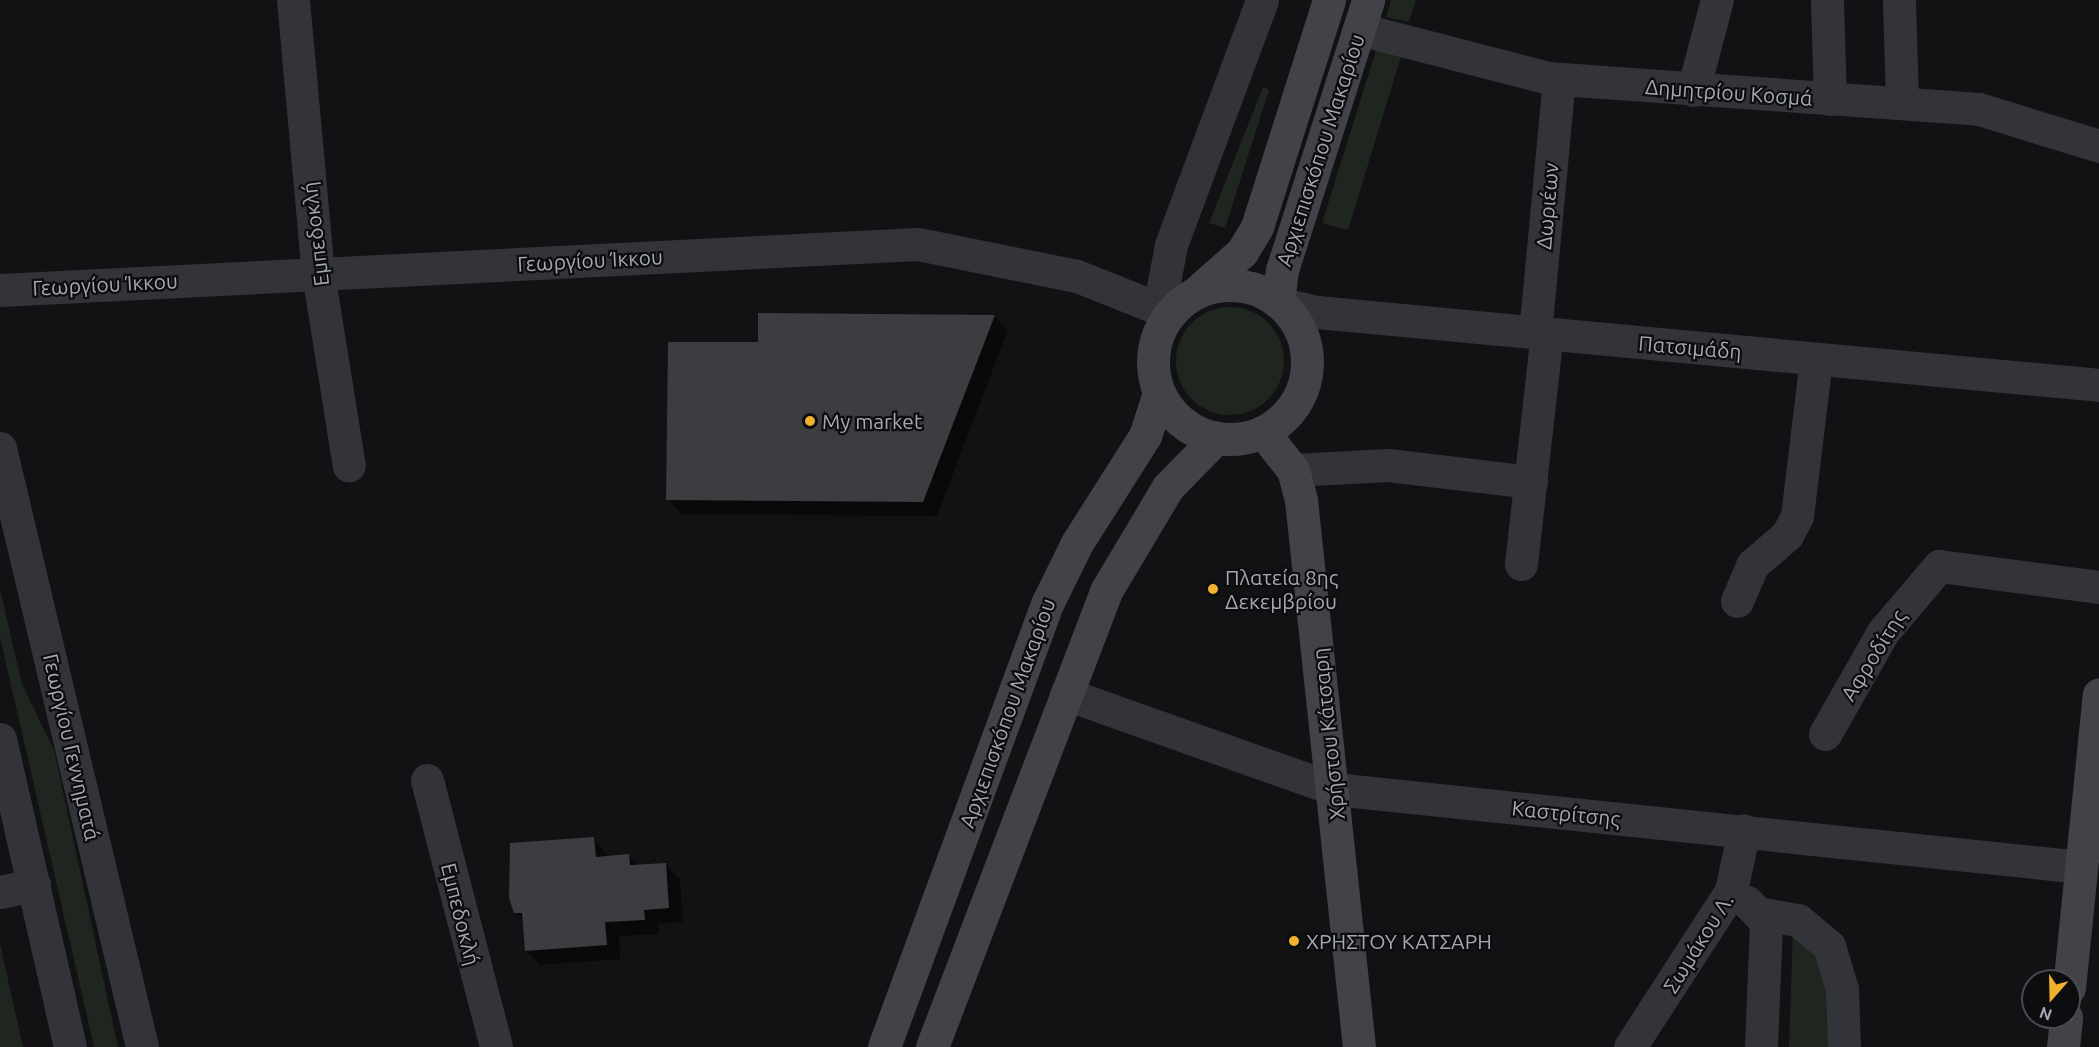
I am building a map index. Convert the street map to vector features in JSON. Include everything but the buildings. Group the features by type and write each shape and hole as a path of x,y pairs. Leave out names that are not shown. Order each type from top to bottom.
{"main road":[{"path":"1197,292 1229,285 1280,303 1301,333 1307,371 1293,407 1263,432 1216,438 1176,418 1159,393 1154,346 1164,311 1197,292 1242,252 1257,227 1329,0"},
{"name":"Αρχιεπισκόπου Μακαρίου","path":"1280,303 1282,270 1363,14"},
{"name":"Αρχιεπισκόπου Μακαρίου","path":"884,1047 1048,602 1077,543 1145,436 1159,393"},
{"path":"1263,432 1293,470"},
{"path":"932,1047 1066,694 1122,561 1168,487 1216,438"},
{"name":"Χρήστου Κάτσαρη","path":"1293,470 1334,789 1359,1047"},
{"path":"2071,969 2099,695"},
{"path":"2063,1047 2065,1029"}],"street":[{"name":"Εμπεδοκλή","path":"293,0 318,273 349,466"},
{"path":"1164,311 1171,245 1262,0"},
{"path":"1694,90 1717,0"},
{"path":"1827,0 1830,99"},
{"path":"1899,0 1902,102"},
{"name":"Δημητρίου Κοσμά","path":"1363,14 1559,79 1979,109 2099,146"},
{"name":"Δωριέων","path":"1521,564 1531,482 1559,79"},
{"name":"Γεωργίου Ίκκου","path":"0,290 918,244 1077,276 1164,311"},
{"name":"Πατσιμάδη","path":"1280,303 1541,333 2099,385"},
{"path":"1737,601 1752,565 1787,535 1797,516 1816,359"},
{"name":"Γεωργίου Γεννηματά","path":"0,448 142,1047"},
{"path":"1293,470 1388,465 1531,482"},
{"name":"Αφροδίτης","path":"1825,734 1888,625 1939,566 2099,587"},
{"name":"Καστρίτσης","path":"1066,694 1334,789 1744,830 2081,867"},
{"path":"0,739 70,1047"},
{"name":"Εμπεδοκλή","path":"427,780 496,1047"},
{"name":"Σωμάκου Λ.","path":"1630,1047 1731,891 1744,830"},
{"path":"0,892 34,885"},
{"path":"1731,891 1763,914 1798,920 1829,946 1842,989 1844,1047"},
{"path":"1761,1047 1763,914"}],"shaded area":[{"path":"1391,0 1416,0 1409,22 1386,17"},
{"path":"1378,44 1403,50 1348,230 1322,223"},
{"path":"1263,87 1269,90 1225,228 1209,223"},
{"path":"1230,307 1251,311 1268,323 1280,340 1284,361 1280,382 1268,399 1251,411 1230,415 1209,411 1192,399 1180,382 1176,361 1180,340 1192,323 1209,311"},
{"path":"0,590 22,684 54,750 118,1047 94,1047 0,637"},
{"path":"1793,928 1826,965 1834,1047 1789,1047"},
{"path":"0,944 23,1047 0,1047"}],"place":[{"name":"My market","path":"810,421"},
{"name":"Πλατεία 8ης Δεκεμβρίου","path":"1213,589"},
{"name":"ΧΡΗΣΤΟΥ ΚΑΤΣΑΡΗ","path":"1294,941"}]}
